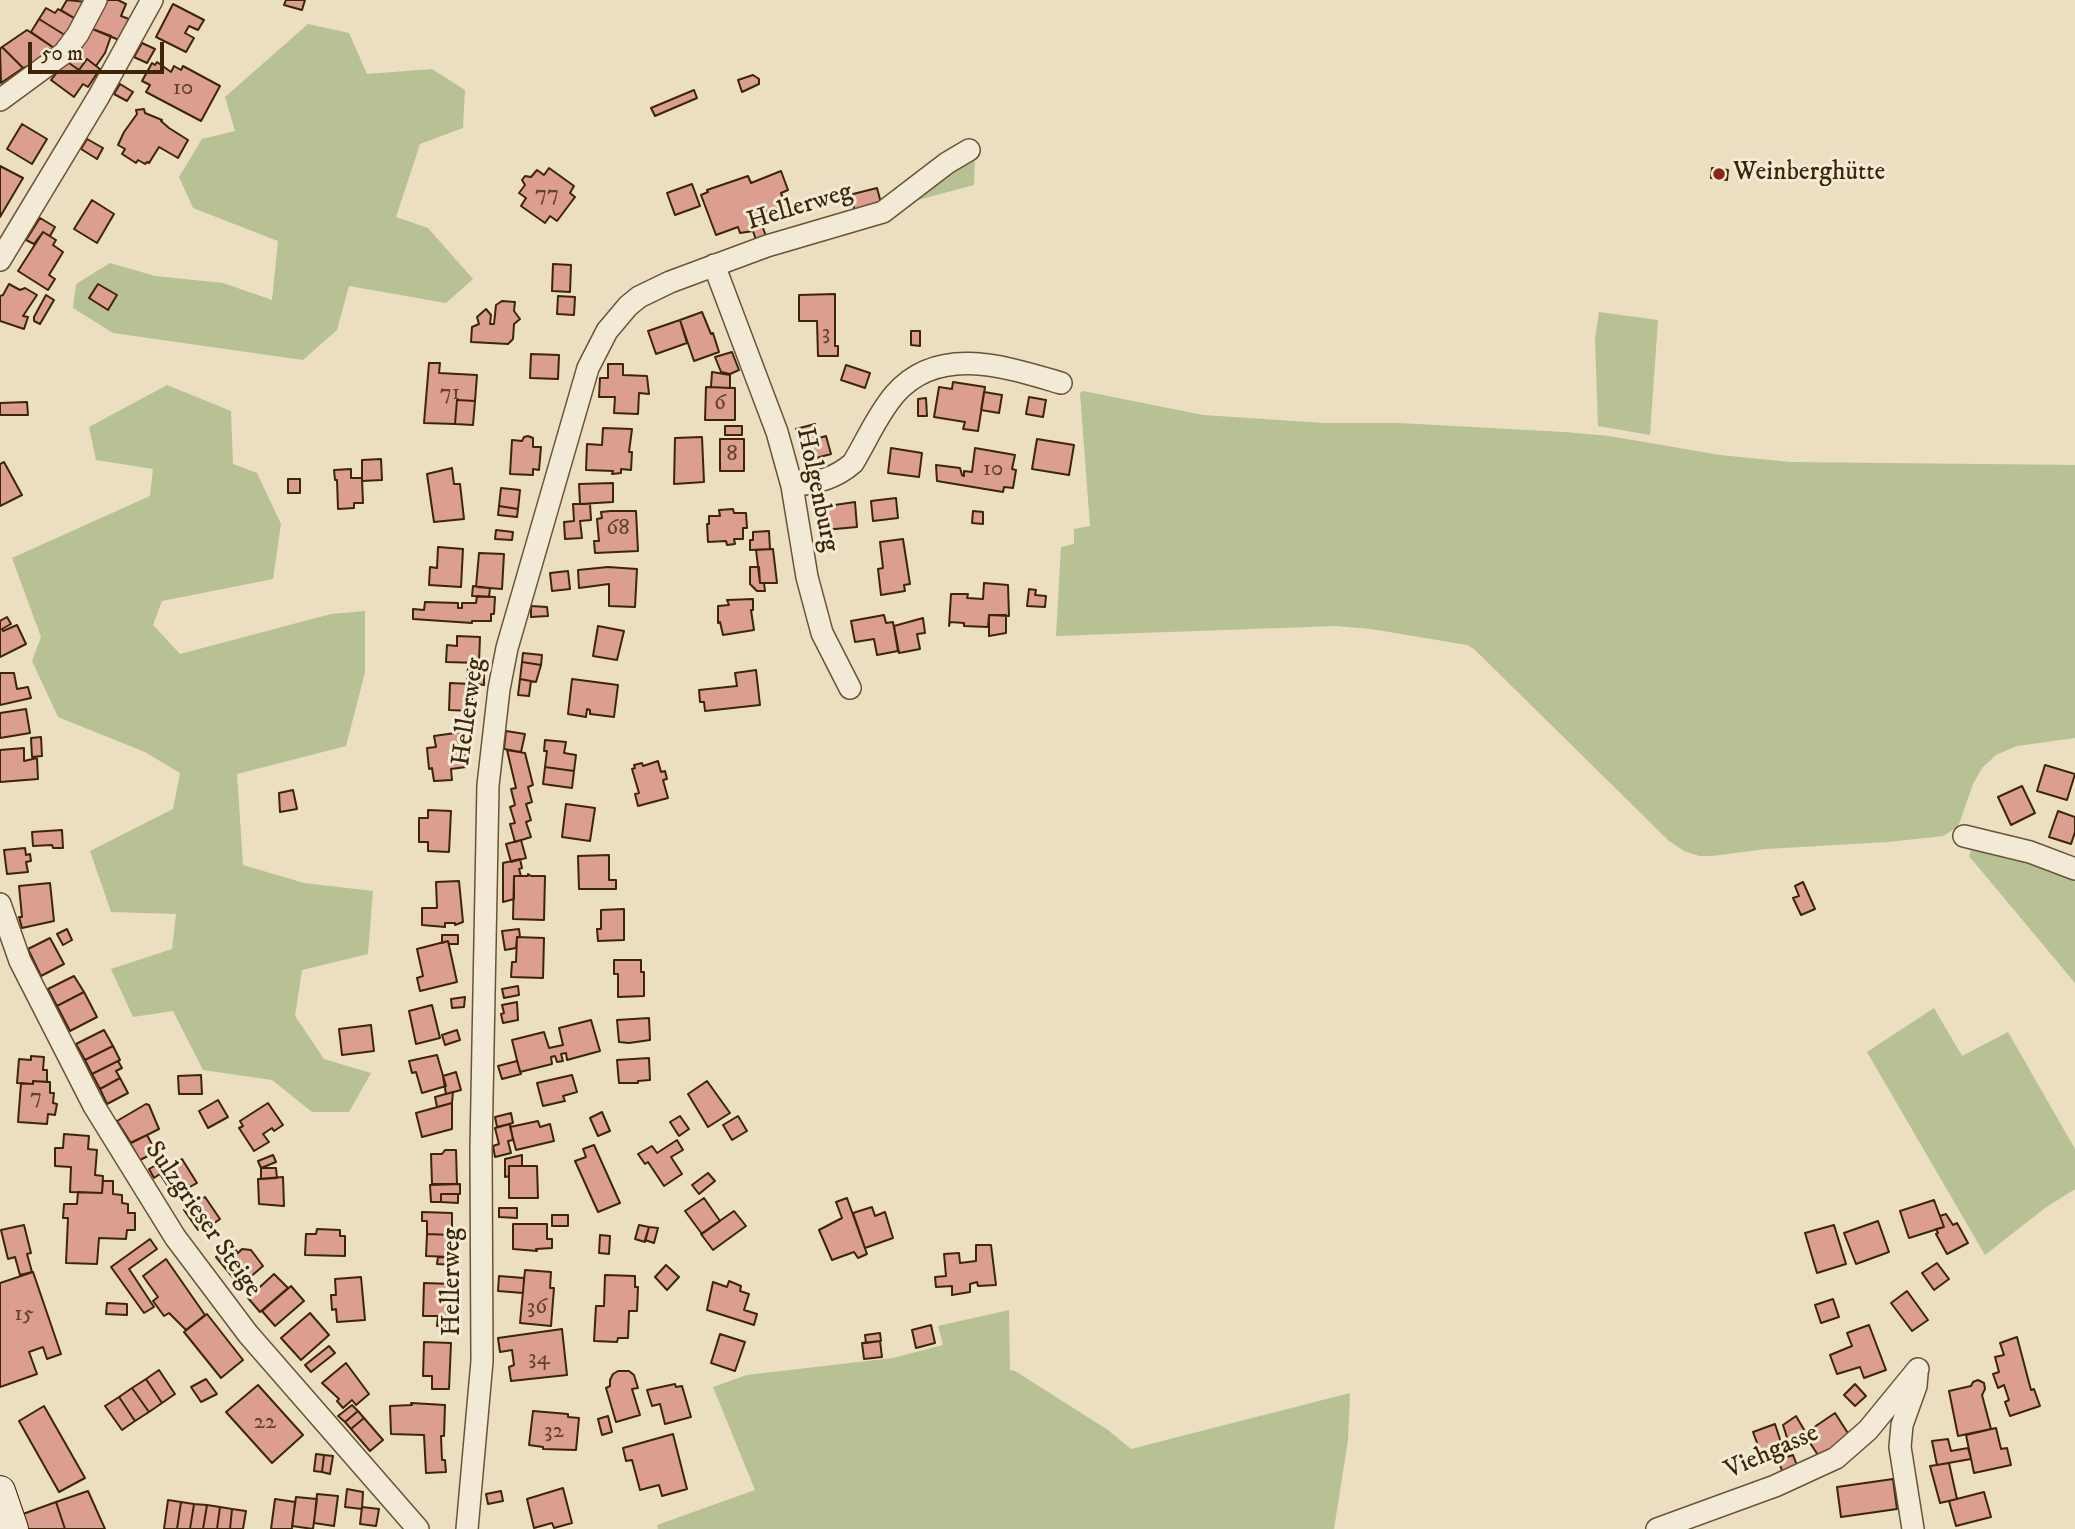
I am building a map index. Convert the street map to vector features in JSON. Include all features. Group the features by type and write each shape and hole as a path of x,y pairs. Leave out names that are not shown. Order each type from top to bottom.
{"main road":[{"path":"0,1490 13,1529"}],"street":[{"path":"0,100 64,54 96,0"},
{"path":"0,260 99,96 152,0"},
{"name":"Hellerweg","path":"467,1529 482,1361 481,1149 488,785 499,689 522,590 592,355 616,319 639,297 714,265 802,235 883,212 947,163 969,150"},
{"name":"Holgenburg","path":"714,265 776,432 792,486 804,565 817,615 830,650 850,688"},
{"path":"792,486 826,480 853,463 894,396 915,377 934,367 962,364 993,367 1061,383"},
{"path":"1964,836 2030,852 2075,869"},
{"name":"Sulzgrieser Steige","path":"0,904 20,961 94,1107 175,1237 248,1334 418,1529"},
{"name":"Viehgasse","path":"1657,1529 1810,1471 1836,1458 1860,1439 1918,1369 1916,1386 1902,1425 1900,1453"},
{"path":"1860,1439 1882,1440 1900,1453 1913,1529"}],"green space":[{"path":"308,24 349,33 367,74 432,69 465,90 463,128 420,144 396,217 428,228 473,279 446,303 349,286 337,330 303,360 113,333 73,308 76,284 110,263 155,276 223,283 272,300 278,241 193,208 179,177 202,139 235,131 225,97"},
{"path":"975,154 974,185 914,201"},
{"path":"1599,312 1658,320 1650,435 1598,426 1595,339"},
{"path":"167,385 231,411 233,464 257,473 281,524 273,579 162,601 153,625 180,654 331,614 365,611 365,672 346,746 237,774 243,865 304,883 373,891 368,954 302,970 295,1016 324,1059 371,1073 349,1112 312,1112 272,1080 203,1070 173,1011 133,1017 111,969 172,949 176,914 111,912 90,851 173,809 180,773 145,752 58,717 32,661 41,637 12,558 150,496 153,469 96,460 89,427"},
{"path":"1083,391 1203,415 1324,423 1399,423 1564,432 1609,436 1720,455 1790,462 2075,465 2075,738 2017,746 1996,755 1982,768 1973,784 1958,827 1943,836 1699,856 1684,851 1668,840 1467,645 1336,626 1056,636 1061,547 1074,544 1074,529 1090,526 1080,393"},
{"path":"1973,846 2008,854 2075,877 2075,983 1969,856"},
{"path":"1934,1008 1962,1056 2008,1032 2075,1149 2075,1189 2045,1208 1985,1255 1867,1052"},
{"path":"1009,1310 1010,1370 1108,1430 1131,1449 1350,1393 1348,1440 1334,1529 658,1529 657,1525 755,1490 713,1387 747,1375 893,1358 943,1345 938,1326"}],"building":[{"path":"67,0 87,2 79,21 61,10"},
{"path":"104,0 118,0 126,4 121,16 129,19 119,40 90,28"},
{"path":"286,0 305,0 302,10 284,5"},
{"path":"173,4 204,20 198,30 189,26 185,33 194,38 186,52 156,37"},
{"path":"46,8 55,13 58,9 79,21 68,37 39,19"},
{"path":"39,19 68,37 57,50 31,32"},
{"path":"90,28 111,36 105,53 96,66 87,59 79,70 66,61"},
{"path":"27,30 57,50 37,63 23,68 2,47"},
{"path":"142,43 155,49 147,63 134,57"},
{"path":"2,47 23,68 1,83 0,49"},
{"path":"87,59 100,69 88,87 83,84 74,97 51,80 66,61 79,70"},
{"path":"157,62 171,72 174,66 181,70 183,66 220,86 201,121 146,92 150,85 142,81 152,63 155,65"},
{"path":"753,75 759,79 759,84 742,92 738,80"},
{"path":"120,84 133,92 127,101 114,94"},
{"path":"694,90 697,98 655,116 651,108"},
{"path":"144,109 145,113 162,120 188,140 178,158 159,147 149,163 145,164 138,160 136,163 122,154 125,149 118,145 124,132 137,114 136,110"},
{"path":"22,124 47,139 32,164 7,149"},
{"path":"87,139 103,148 97,159 81,149"},
{"path":"0,166 23,178 0,217"},
{"path":"549,168 574,186 570,193 575,197 557,221 550,216 545,223 521,206 526,198 519,193 525,185 522,180 525,176 531,177 537,170 544,175"},
{"name":"Weinberghütte","path":"1712,168 1728,170 1727,180 1711,178"},
{"path":"781,171 788,190 781,193 786,205 758,215 766,236 756,240 753,231 740,233 738,227 716,235 701,195 708,192 707,190 748,176 751,183"},
{"path":"692,184 700,206 675,215 667,193"},
{"path":"877,188 881,203 854,210 853,194"},
{"path":"92,200 114,214 97,243 74,229"},
{"path":"40,218 55,227 50,236 43,232 34,244 26,240"},
{"path":"43,232 56,240 53,245 63,252 49,275 55,279 48,290 18,271"},
{"path":"553,264 571,265 570,292 552,291"},
{"path":"9,284 20,290 25,288 37,295 23,316 28,317 24,329 0,321 0,296"},
{"path":"98,284 117,295 108,310 89,298"},
{"path":"835,294 835,346 838,346 838,356 818,356 817,321 799,321 799,295"},
{"path":"46,295 54,300 40,324 34,321 34,317"},
{"path":"558,296 575,297 574,315 557,314"},
{"path":"502,301 515,302 514,311 520,319 514,324 513,339 508,344 471,342 472,327 479,324 477,317 486,309 491,315 490,324 494,324 496,305"},
{"path":"702,312 719,352 694,361 680,320"},
{"path":"680,320 687,343 656,354 648,331"},
{"path":"911,331 920,331 920,346 911,345"},
{"path":"732,352 739,370 730,374 721,372 715,357"},
{"path":"531,354 559,355 558,379 530,378"},
{"path":"429,363 440,363 439,373 477,375 475,401 457,400 455,424 424,423"},
{"path":"608,364 623,364 623,375 647,376 649,394 639,393 638,414 614,413 615,397 599,397 600,378 608,378"},
{"path":"846,365 870,373 865,388 841,380"},
{"path":"712,372 730,375 730,388 711,387"},
{"path":"953,382 985,387 978,431 963,429 965,422 934,417 939,387 952,389"},
{"path":"706,387 735,388 735,420 705,420"},
{"path":"984,392 1002,395 999,413 981,410"},
{"path":"1029,397 1046,400 1043,417 1026,414"},
{"path":"926,398 927,416 918,416 918,399"},
{"path":"457,400 475,401 473,425 455,424"},
{"path":"27,402 28,415 0,415 0,403"},
{"path":"815,424 819,438 826,436 831,454 805,461 796,429"},
{"path":"725,426 742,426 742,435 725,435"},
{"path":"603,428 632,429 629,452 632,452 631,470 621,469 621,473 612,474 613,471 586,470 587,444 602,445"},
{"path":"528,436 533,438 533,447 541,447 539,470 533,469 533,475 510,474 512,440 522,441"},
{"path":"702,437 704,482 674,484 675,438"},
{"path":"720,439 744,439 744,471 720,471"},
{"path":"1037,439 1074,445 1069,475 1032,469"},
{"path":"891,448 922,453 919,477 888,473"},
{"path":"975,448 1015,455 1012,469 1016,470 1013,488 1004,487 1003,492 937,481 936,465 960,468 964,476 964,471 972,472"},
{"path":"381,459 382,480 362,481 362,460"},
{"path":"4,462 22,495 0,506 0,464"},
{"path":"452,468 454,484 460,484 464,519 434,522 427,474"},
{"path":"351,469 351,478 362,478 363,503 354,503 354,508 338,509 334,470"},
{"path":"288,479 300,479 300,493 288,493"},
{"path":"613,483 613,502 580,504 579,484"},
{"path":"501,488 520,490 518,509 499,506"},
{"path":"896,498 898,518 873,521 871,501"},
{"path":"855,502 857,527 824,530 821,507"},
{"path":"573,504 590,504 591,520 580,521 582,538 565,539 564,522 574,521"},
{"path":"499,506 518,509 517,517 498,515"},
{"path":"733,509 734,513 746,513 747,528 743,528 743,539 734,539 735,544 727,545 726,541 708,542 709,516 720,516 719,510"},
{"path":"636,511 638,551 595,553 594,541 599,541 597,519 602,518 601,512"},
{"path":"973,511 983,512 983,524 972,523"},
{"path":"496,530 513,532 512,540 495,539"},
{"path":"769,531 770,549 750,550 753,532"},
{"path":"903,539 910,584 904,585 905,591 881,595 878,569 883,568 880,542"},
{"path":"438,547 463,549 461,587 429,585 430,567 437,568"},
{"path":"773,549 777,583 760,583 756,550"},
{"path":"479,553 504,554 502,589 476,587"},
{"path":"608,567 637,569 635,607 609,606 609,584 579,588 578,570"},
{"path":"750,567 759,567 760,583 764,583 765,591 757,591 750,584"},
{"path":"568,571 570,589 552,591 550,573"},
{"path":"984,583 1008,585 1009,616 989,615 988,627 964,626 964,623 950,622 949,626 951,594 968,594 967,598 983,599"},
{"path":"473,586 490,588 489,597 472,596"},
{"path":"1029,589 1036,590 1035,595 1046,596 1045,607 1027,606"},
{"path":"477,596 495,597 491,621 472,623 413,619 413,609 424,610 425,602 458,603 458,608 462,608 462,603 476,603"},
{"path":"753,599 751,610 754,630 723,635 720,622 718,623 718,606 729,605 727,600"},
{"path":"531,606 547,607 548,616 531,617"},
{"path":"884,615 886,623 893,622 898,651 877,655 874,639 855,642 851,621"},
{"path":"989,615 1006,615 1006,633 989,636"},
{"path":"7,617 11,624 2,629 3,631 17,625 26,644 0,657 0,621"},
{"path":"923,618 925,633 917,634 920,649 899,653 894,626"},
{"path":"598,626 624,631 617,660 593,656"},
{"path":"457,636 480,637 479,663 446,662 447,645 457,646"},
{"path":"523,653 542,655 541,665 522,662"},
{"path":"522,662 541,665 536,682 520,679"},
{"path":"468,669 484,669 484,677 467,677"},
{"path":"756,670 760,705 705,711 704,702 700,702 699,690 737,686 735,673"},
{"path":"0,673 14,673 17,689 28,687 31,698 0,705"},
{"path":"467,677 484,677 484,685 467,683"},
{"path":"520,679 531,681 529,696 518,695"},
{"path":"572,679 618,685 614,717 590,714 587,709 586,717 568,714"},
{"path":"450,683 472,684 472,711 449,710"},
{"path":"26,709 30,733 0,738 0,713"},
{"path":"506,731 525,734 521,752 504,749"},
{"path":"462,732 466,767 451,769 452,780 434,781 432,768 429,769 427,748 436,747 434,736"},
{"path":"41,737 42,756 32,757 31,738"},
{"path":"545,740 566,742 564,753 576,755 574,771 545,767"},
{"path":"24,748 24,761 37,758 38,779 0,782 0,750"},
{"path":"507,750 525,753 533,785 528,787 532,802 526,804 531,820 526,822 531,837 515,842 510,824 515,823 510,807 515,805 511,789 516,788"},
{"path":"658,761 661,772 665,771 667,779 663,780 668,798 638,806 635,794 639,793 632,769 635,768 634,765 642,763 643,766"},
{"path":"2045,765 2075,774 2067,800 2037,791"},
{"path":"545,767 574,771 572,788 543,784"},
{"path":"2022,786 2035,813 2011,825 1998,797"},
{"path":"293,790 297,809 280,812 279,793"},
{"path":"566,804 595,808 590,841 562,837"},
{"path":"428,810 451,811 449,852 428,851 428,842 419,842 419,818 428,818"},
{"path":"2058,811 2075,817 2075,832 2071,844 2049,837"},
{"path":"62,830 63,848 53,848 52,845 33,846 32,832"},
{"path":"521,840 526,858 511,862 506,844"},
{"path":"25,848 31,861 26,862 28,872 7,874 4,850"},
{"path":"609,855 609,880 616,880 616,889 579,889 578,856"},
{"path":"520,859 521,876 514,876 514,899 503,902 503,863"},
{"path":"514,876 545,876 544,920 513,919"},
{"path":"459,881 463,922 455,925 445,923 445,927 422,925 422,908 437,908 436,882"},
{"path":"1803,882 1815,909 1801,915 1793,898 1799,896 1795,886"},
{"path":"50,883 54,921 22,928 19,917 22,917 19,886"},
{"path":"624,909 624,940 598,941 597,929 601,929 601,910"},
{"path":"67,929 72,940 63,945 57,934"},
{"path":"519,929 520,937 517,937 516,948 505,950 502,931"},
{"path":"442,935 458,935 458,944 449,944 448,941 442,943"},
{"path":"517,937 544,938 543,978 511,977 512,962 516,962"},
{"path":"50,938 64,964 41,976 28,949"},
{"path":"448,941 457,982 420,991 417,978 423,976 417,949"},
{"path":"614,960 641,960 644,996 618,997 618,974 614,974"},
{"path":"74,976 84,992 57,1006 48,989"},
{"path":"518,986 519,995 504,998 502,989"},
{"path":"84,992 97,1017 70,1031 57,1006"},
{"path":"465,997 464,1007 452,1008 451,999"},
{"path":"517,1002 518,1020 503,1023 502,1005"},
{"path":"432,1005 440,1038 416,1044 409,1011"},
{"path":"649,1018 650,1040 619,1042 617,1020"},
{"path":"591,1020 600,1051 567,1060 566,1053 561,1054 563,1061 557,1062 555,1056 551,1057 552,1064 520,1072 512,1040 544,1032 549,1048 563,1045 559,1028"},
{"path":"371,1025 374,1051 342,1055 339,1029"},
{"path":"104,1030 113,1046 85,1060 76,1044"},
{"path":"457,1030 460,1040 445,1045 442,1035"},
{"path":"113,1046 120,1060 92,1074 85,1060"},
{"path":"437,1055 446,1086 422,1093 416,1072 412,1073 409,1061"},
{"path":"31,1056 44,1057 43,1070 47,1070 47,1082 17,1083 19,1059 31,1060"},
{"path":"649,1058 650,1080 619,1083 617,1060"},
{"path":"118,1061 122,1068 116,1071 120,1078 100,1089 92,1074"},
{"path":"517,1061 521,1074 502,1079 498,1066"},
{"path":"456,1072 461,1090 446,1094 443,1076"},
{"path":"201,1075 202,1094 179,1094 178,1076"},
{"path":"572,1075 577,1092 563,1096 565,1101 543,1106 537,1083"},
{"path":"120,1078 128,1093 107,1104 100,1089"},
{"path":"33,1081 50,1082 50,1093 54,1093 53,1103 57,1104 55,1115 48,1114 47,1124 18,1122 21,1083 33,1084"},
{"path":"707,1081 730,1113 708,1127 688,1094"},
{"path":"453,1092 452,1103 437,1107 435,1097"},
{"path":"218,1100 228,1117 208,1128 199,1111"},
{"path":"268,1103 283,1125 263,1134 269,1142 254,1151 239,1128 243,1126 240,1121"},
{"path":"452,1103 452,1129 422,1137 416,1113"},
{"path":"146,1104 149,1105 159,1129 131,1143 117,1121"},
{"path":"602,1112 610,1131 598,1136 590,1118"},
{"path":"511,1113 513,1123 497,1127 495,1117"},
{"path":"680,1116 689,1129 679,1136 670,1122"},
{"path":"738,1116 747,1131 732,1140 723,1125"},
{"path":"538,1121 540,1127 550,1124 554,1141 516,1150 510,1127"},
{"path":"510,1124 513,1140 508,1141 511,1153 495,1157 493,1146 499,1144 495,1128"},
{"path":"64,1134 89,1136 88,1149 97,1150 95,1175 103,1176 102,1193 70,1192 71,1167 55,1166 55,1148 63,1148"},
{"path":"147,1135 156,1152 140,1160 130,1143"},
{"path":"677,1140 683,1150 671,1157 682,1174 664,1186 648,1162 645,1164 638,1154 652,1146 657,1153"},
{"path":"594,1145 620,1203 598,1212 575,1161 586,1157 583,1149"},
{"path":"445,1150 456,1150 457,1184 432,1184 431,1154 442,1154"},
{"path":"273,1155 276,1162 261,1168 258,1161"},
{"path":"522,1155 522,1166 509,1166 509,1176 505,1177 505,1159"},
{"path":"182,1159 197,1183 173,1194 160,1174"},
{"path":"165,1160 170,1167 154,1178 149,1169"},
{"path":"509,1166 537,1166 538,1198 509,1198"},
{"path":"261,1168 276,1168 277,1178 261,1179"},
{"path":"708,1173 715,1181 699,1194 692,1185"},
{"path":"283,1177 284,1206 259,1204 258,1179"},
{"path":"103,1181 113,1181 113,1194 122,1195 122,1203 128,1204 128,1213 135,1213 135,1230 127,1230 126,1239 99,1238 97,1264 66,1263 68,1218 63,1218 64,1204 77,1204 78,1192 102,1193"},
{"path":"460,1184 460,1194 441,1194 441,1202 431,1202 430,1185"},
{"path":"441,1194 458,1194 458,1203 441,1202"},
{"path":"205,1197 220,1219 213,1224 211,1221 198,1230 184,1210"},
{"path":"704,1198 720,1221 702,1234 685,1211"},
{"path":"847,1198 867,1254 858,1258 854,1252 832,1260 819,1230 842,1218 836,1202"},
{"path":"1934,1200 1944,1227 1909,1238 1900,1211"},
{"path":"872,1207 875,1216 885,1212 893,1238 865,1248 853,1213"},
{"path":"499,1208 517,1208 517,1218 499,1217"},
{"path":"734,1211 746,1226 713,1250 701,1234"},
{"path":"422,1212 452,1213 452,1235 427,1234 427,1221 422,1221"},
{"path":"1946,1214 1953,1225 1957,1223 1968,1243 1947,1254 1936,1234 1936,1229 1944,1227 1940,1216"},
{"path":"552,1215 568,1215 568,1226 552,1226"},
{"path":"1878,1221 1889,1252 1856,1264 1844,1233"},
{"path":"513,1224 547,1224 547,1239 552,1239 552,1248 536,1249 537,1251 513,1249"},
{"path":"24,1225 31,1253 27,1254 32,1272 20,1275 15,1257 8,1259 1,1230"},
{"path":"639,1225 649,1227 645,1242 635,1239"},
{"path":"1834,1225 1846,1264 1817,1273 1805,1233"},
{"path":"649,1227 658,1228 654,1243 645,1240"},
{"path":"317,1229 340,1230 340,1236 345,1236 345,1256 305,1255 306,1234 316,1234"},
{"path":"427,1234 452,1235 451,1257 426,1256"},
{"path":"600,1235 610,1236 609,1254 599,1253"},
{"path":"150,1239 157,1249 129,1269 154,1307 144,1313 111,1267"},
{"path":"976,1245 991,1245 996,1285 978,1286 977,1282 970,1284 970,1292 952,1295 952,1286 936,1287 935,1277 946,1276 944,1254 959,1253 960,1263 976,1261"},
{"path":"228,1246 238,1253 242,1249 251,1250 263,1266 240,1286 216,1257"},
{"path":"438,1257 455,1258 455,1265 437,1264"},
{"path":"166,1259 205,1315 186,1330 169,1313 164,1316 153,1301 158,1297 143,1276"},
{"path":"1937,1263 1949,1279 1934,1290 1922,1273"},
{"path":"666,1265 679,1277 667,1290 655,1277"},
{"path":"525,1270 551,1272 550,1288 554,1288 551,1326 520,1323"},
{"path":"33,1272 61,1354 47,1359 43,1347 29,1352 37,1374 0,1387 0,1283"},
{"path":"274,1274 288,1288 260,1312 248,1298"},
{"path":"605,1275 635,1276 635,1287 638,1287 637,1311 629,1311 628,1338 618,1338 617,1342 594,1341 596,1306 604,1306"},
{"path":"499,1276 524,1278 523,1293 498,1291"},
{"path":"361,1277 365,1320 337,1322 336,1309 332,1310 331,1295 336,1295 335,1279"},
{"path":"729,1281 741,1286 740,1291 749,1294 744,1310 757,1314 754,1325 707,1310 713,1282 727,1287"},
{"path":"424,1283 453,1284 452,1327 437,1326 438,1316 423,1316"},
{"path":"291,1286 304,1301 275,1326 262,1311"},
{"path":"1907,1291 1928,1320 1912,1331 1891,1303"},
{"path":"1833,1299 1839,1317 1821,1323 1815,1305"},
{"path":"107,1303 127,1304 127,1315 106,1314"},
{"path":"310,1313 329,1335 301,1360 281,1338"},
{"path":"207,1314 243,1360 221,1378 184,1332"},
{"path":"931,1325 935,1343 916,1348 912,1330"},
{"path":"1869,1325 1886,1370 1864,1378 1860,1367 1837,1374 1830,1355 1852,1346 1847,1333"},
{"path":"562,1329 567,1375 511,1381 509,1367 514,1365 512,1350 500,1352 498,1338"},
{"path":"880,1333 881,1341 866,1343 865,1335"},
{"path":"720,1334 745,1342 735,1371 711,1363"},
{"path":"2017,1337 2031,1390 2034,1389 2040,1406 2010,1416 2005,1402 2009,1400 2004,1385 1998,1388 1993,1374 1999,1372 1995,1357 2004,1355 2000,1343"},
{"path":"880,1341 882,1357 864,1359 862,1343"},
{"path":"424,1342 451,1343 449,1389 432,1389 432,1376 423,1376"},
{"path":"329,1346 335,1353 311,1372 305,1365"},
{"path":"346,1363 369,1394 356,1405 352,1400 343,1408 337,1401 339,1399 322,1383"},
{"path":"159,1370 175,1394 162,1403 146,1379"},
{"path":"629,1371 634,1375 638,1388 632,1389 640,1415 616,1422 606,1388 610,1386 613,1374"},
{"path":"146,1379 162,1403 149,1412 132,1388"},
{"path":"206,1379 217,1394 201,1402 191,1387"},
{"path":"1978,1380 1984,1383 1982,1395 1991,1429 1958,1436 1949,1391 1971,1386"},
{"path":"675,1384 676,1387 682,1386 691,1417 665,1424 660,1404 652,1406 647,1390"},
{"path":"1855,1384 1866,1396 1855,1406 1844,1395"},
{"path":"258,1385 303,1435 272,1463 226,1412"},
{"path":"132,1388 149,1412 135,1421 119,1397"},
{"path":"119,1397 135,1421 122,1430 105,1406"},
{"path":"411,1403 445,1405 444,1436 441,1436 442,1460 445,1460 446,1472 426,1473 424,1435 391,1434 390,1406 412,1405"},
{"path":"352,1405 358,1411 345,1422 338,1416"},
{"path":"44,1406 85,1478 59,1492 19,1421"},
{"path":"358,1411 364,1418 351,1429 345,1422"},
{"path":"533,1411 568,1414 568,1417 579,1418 576,1450 543,1449 529,1445"},
{"path":"1835,1413 1851,1438 1820,1458 1804,1434"},
{"path":"608,1416 612,1432 602,1435 598,1419"},
{"path":"1796,1416 1806,1437 1790,1447 1783,1425"},
{"path":"364,1418 383,1440 370,1451 351,1429"},
{"path":"1775,1424 1785,1455 1764,1462 1753,1432"},
{"path":"1996,1428 2001,1449 2007,1448 2011,1465 1974,1473 1966,1435"},
{"path":"673,1434 687,1489 662,1496 659,1485 640,1490 632,1460 626,1461 623,1448"},
{"path":"1948,1439 1951,1451 1968,1448 1971,1459 1937,1465 1932,1441"},
{"path":"316,1454 324,1455 322,1472 314,1471"},
{"path":"324,1455 333,1456 330,1474 322,1472"},
{"path":"1793,1455 1798,1468 1783,1473 1778,1460"},
{"path":"1949,1463 1957,1499 1940,1503 1930,1466"},
{"path":"1893,1479 1897,1509 1841,1517 1837,1487"},
{"path":"563,1488 572,1523 554,1528 552,1523 534,1528 527,1499"},
{"path":"347,1489 363,1492 362,1509 345,1507"},
{"path":"88,1491 105,1529 65,1529 56,1502"},
{"path":"501,1491 503,1501 488,1504 486,1494"},
{"path":"1984,1492 1991,1517 1956,1526 1949,1501"},
{"path":"317,1494 338,1496 334,1526 314,1523"},
{"path":"296,1497 317,1499 313,1529 292,1526"},
{"path":"275,1499 295,1502 292,1529 271,1529"},
{"path":"168,1500 181,1502 177,1529 164,1529"},
{"path":"56,1502 65,1529 28,1529 23,1514"},
{"path":"181,1502 194,1504 190,1529 177,1529"},
{"path":"194,1504 207,1505 203,1529 190,1529"},
{"path":"207,1505 220,1507 217,1529 203,1529"},
{"path":"220,1507 232,1509 230,1529 217,1529"},
{"path":"362,1507 379,1509 376,1526 360,1524"},
{"path":"232,1509 246,1511 243,1529 230,1529"}],"place":[{"name":"Weinberghütte","path":"1719,174"}]}
